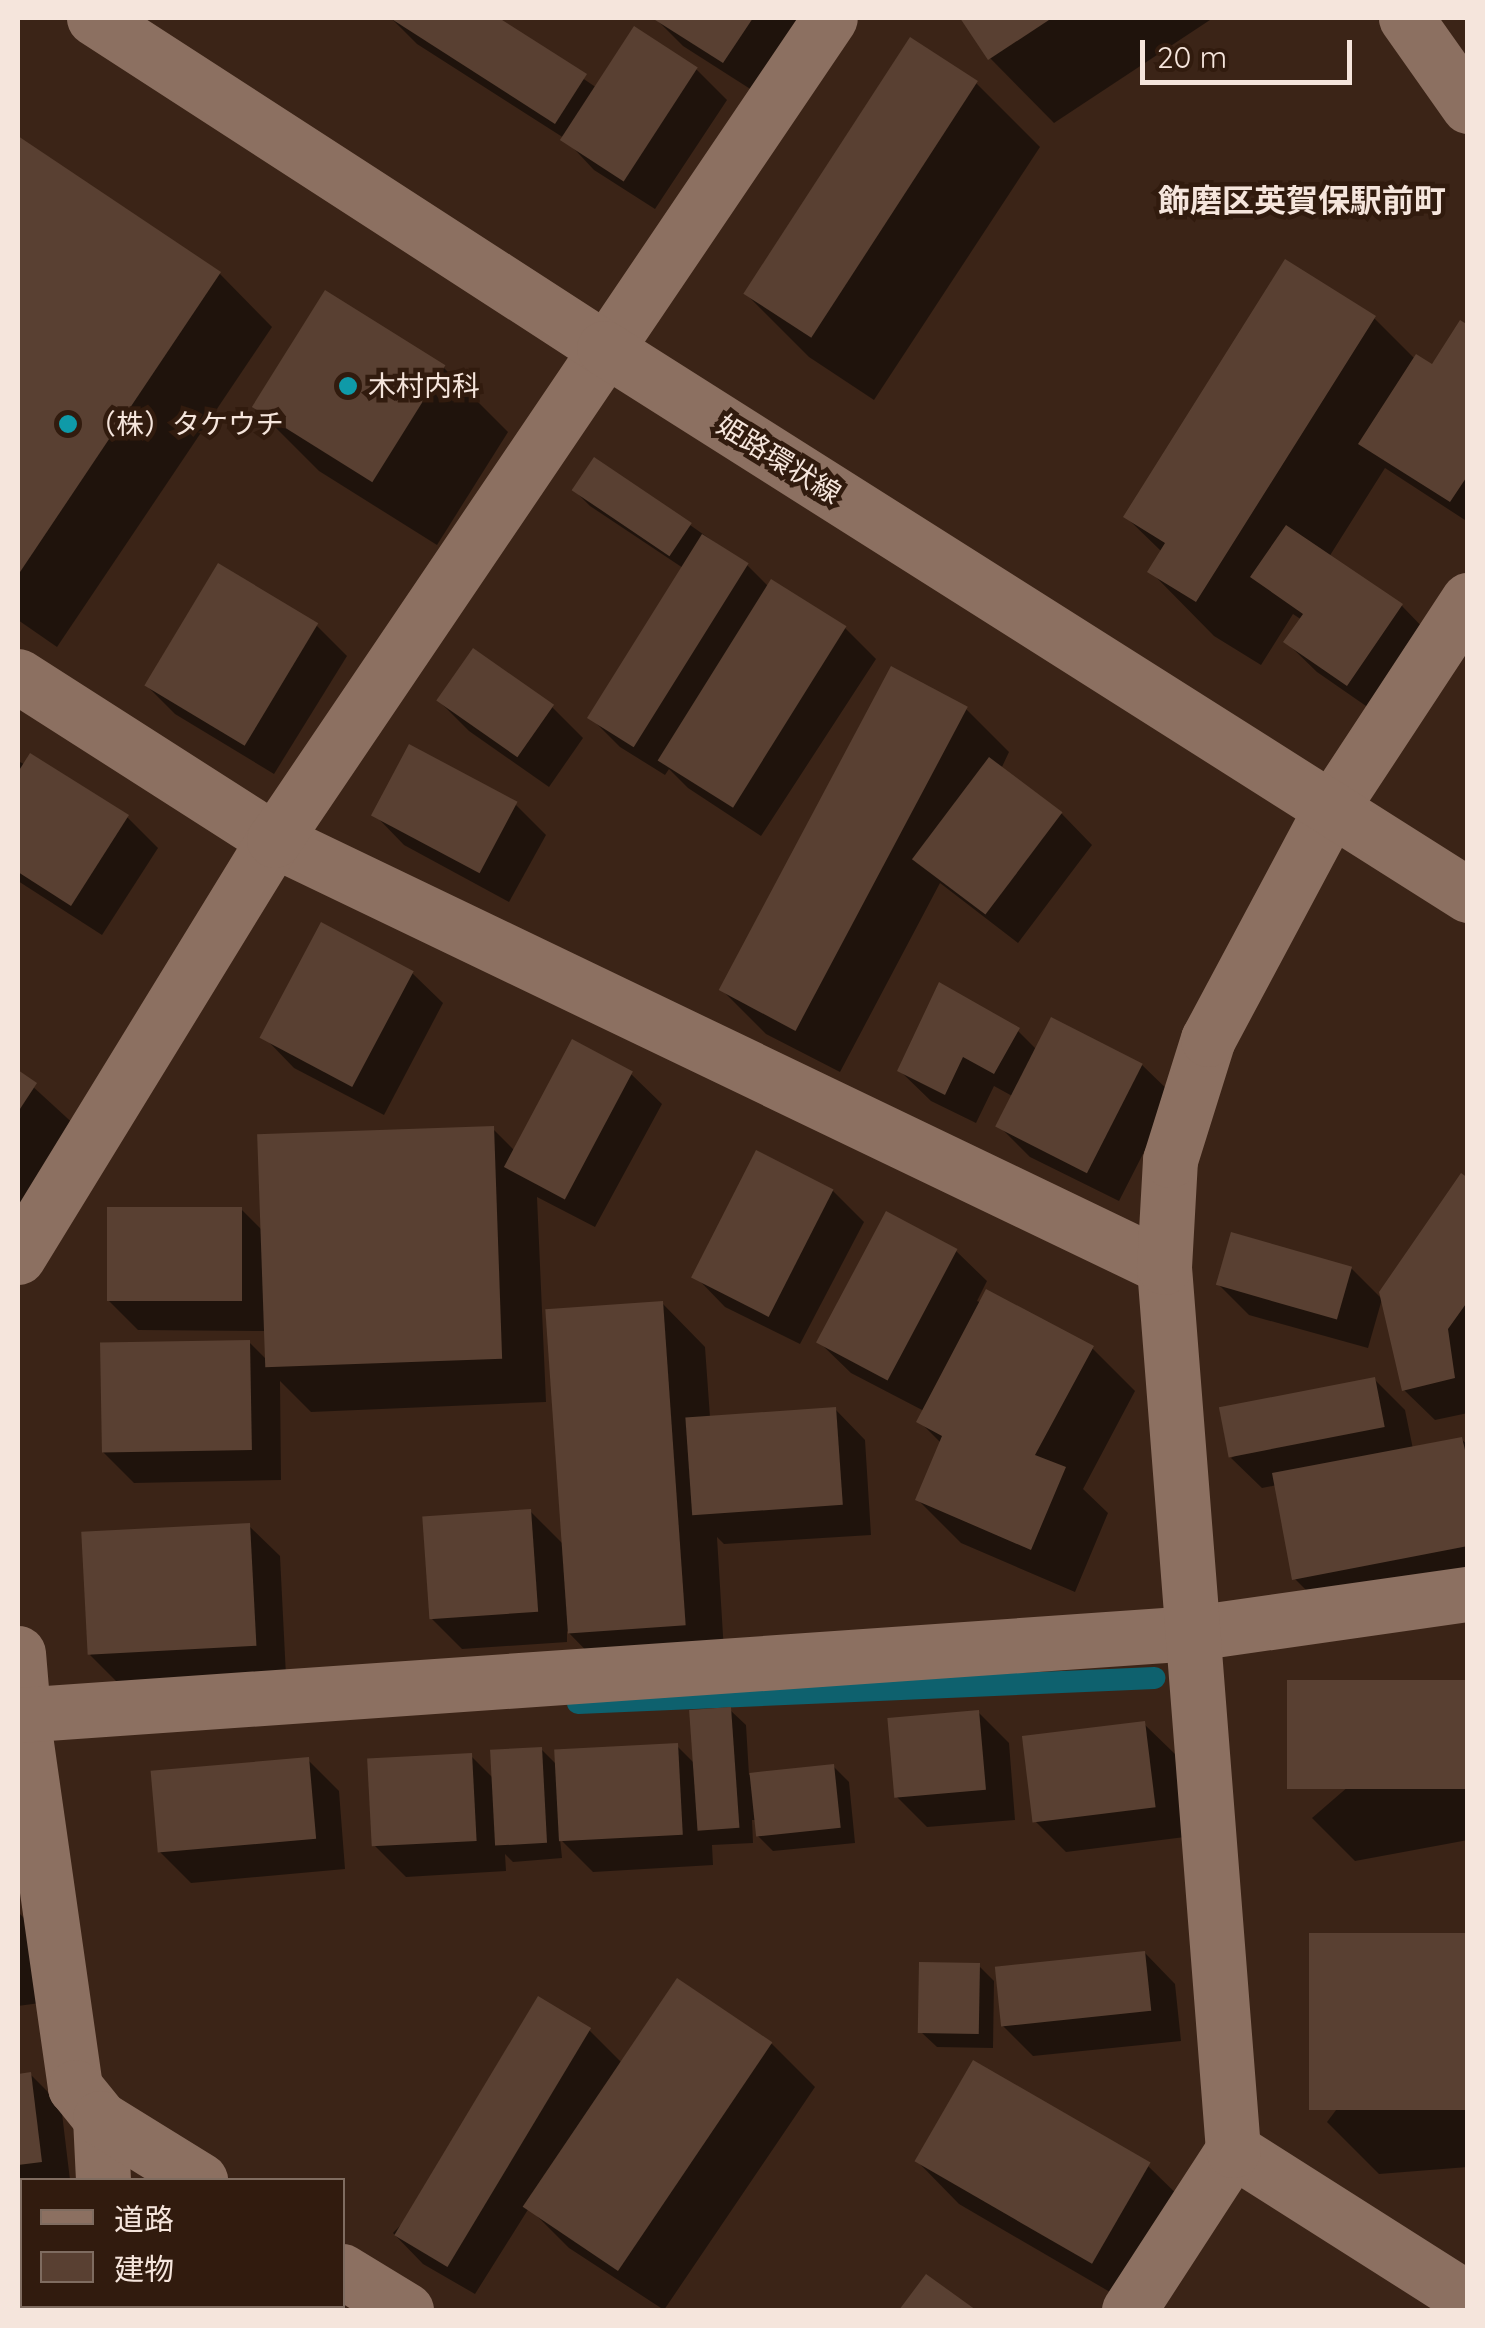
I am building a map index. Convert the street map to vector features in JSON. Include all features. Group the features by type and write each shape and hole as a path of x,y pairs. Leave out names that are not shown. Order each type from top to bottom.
{"street":[{"name":"姫路環状線","path":"94,18 604,348 1468,894"},
{"path":"18,1257 274,840 830,18"},
{"path":"1406,18 1468,106"},
{"path":"1129,2310 1233,2150 1164,1267 1170,1160 1208,1039 1332,807 1468,600"},
{"path":"18,676 274,840 1164,1267"},
{"path":"19,1714 1193,1633 1468,1594"},
{"path":"18,1653 19,1714 75,2087 100,2118 197,2178"},
{"path":"100,2118 103,2178"},
{"path":"1233,2150 1468,2299"},
{"path":"345,2272 406,2310"}],"building":[{"path":"390,18 499,18 587,74 555,124"},
{"path":"652,18 753,18 723,63"},
{"path":"960,18 1052,18 988,60"},
{"path":"634,26 698,67 624,181 560,140"},
{"path":"910,37 978,81 811,338 743,294"},
{"name":"（株）タケウチ","path":"18,136 221,272 18,575"},
{"path":"1285,259 1376,316 1196,602 1147,572 1165,543 1123,517"},
{"name":"木村内科","path":"325,290 445,365 372,482 252,407"},
{"path":"1460,320 1468,325 1468,475 1450,502 1358,444 1416,354 1432,364"},
{"path":"594,457 692,523 669,556 572,490"},
{"path":"1286,525 1403,604 1347,686 1283,642 1303,614 1250,577"},
{"path":"702,534 749,563 634,747 587,718"},
{"path":"218,563 318,623 245,746 144,686"},
{"path":"771,579 846,626 733,808 658,760"},
{"path":"473,648 554,705 517,757 436,700"},
{"path":"891,666 968,707 796,1031 719,990"},
{"path":"409,744 518,802 480,873 371,816"},
{"path":"30,753 129,815 71,906 18,872 18,772"},
{"path":"989,757 1062,812 985,915 912,859"},
{"path":"321,922 414,971 352,1087 259,1038"},
{"path":"939,982 1020,1028 994,1074 963,1057 945,1095 897,1071"},
{"path":"1051,1017 1143,1064 1087,1173 995,1127"},
{"path":"572,1039 633,1071 565,1199 504,1167"},
{"path":"18,1070 37,1083 18,1112"},
{"path":"494,1126 502,1359 265,1367 257,1134"},
{"path":"756,1150 834,1189 769,1317 691,1277"},
{"path":"1461,1173 1468,1178 1468,1301 1448,1329 1455,1378 1402,1391 1379,1292"},
{"path":"107,1207 242,1207 242,1301 107,1301"},
{"path":"886,1211 958,1249 888,1381 816,1343"},
{"path":"1231,1232 1352,1267 1337,1320 1216,1285"},
{"path":"986,1289 1094,1346 1035,1455 1066,1467 1031,1550 915,1500 942,1436 916,1422"},
{"path":"663,1301 686,1625 568,1633 545,1309"},
{"path":"250,1340 252,1450 102,1453 100,1343"},
{"path":"1375,1377 1385,1427 1229,1457 1219,1407"},
{"path":"836,1407 843,1505 692,1515 685,1418"},
{"path":"1462,1437 1468,1463 1468,1546 1292,1580 1272,1473"},
{"path":"531,1509 538,1612 429,1619 422,1517"},
{"path":"250,1523 256,1646 88,1655 81,1532"},
{"path":"1287,1680 1468,1680 1468,1789 1287,1789"},
{"path":"731,1707 739,1828 698,1831 689,1710"},
{"path":"979,1710 986,1790 894,1798 887,1718"},
{"path":"1145,1721 1156,1807 1033,1822 1022,1736"},
{"path":"678,1743 683,1835 559,1841 554,1749"},
{"path":"542,1747 547,1843 495,1846 490,1750"},
{"path":"472,1753 477,1841 372,1846 367,1758"},
{"path":"309,1757 316,1839 158,1853 151,1771"},
{"path":"834,1764 841,1828 756,1837 749,1773"},
{"path":"1309,1933 1468,1933 1468,2110 1309,2110"},
{"path":"1145,1951 1151,2011 1001,2026 995,1967"},
{"path":"919,1962 980,1963 979,2034 918,2033"},
{"path":"677,1978 772,2042 618,2271 523,2207"},
{"path":"538,1996 591,2028 447,2267 394,2235"},
{"path":"973,2060 1151,2162 1092,2264 914,2161"},
{"path":"31,2072 42,2162 18,2165 18,2074"},
{"path":"18,2212 20,2212 20,2291"},
{"path":"926,2274 976,2310 899,2310"}],"waterway":[{"path":"578,1703 1154,1678"}],"place":[{"name":"木村内科","path":"348,386"},
{"name":"（株）タケウチ","path":"68,424"}],"district":[{"name":"飾磨区英賀保駅前町","path":"1302,200"}]}
